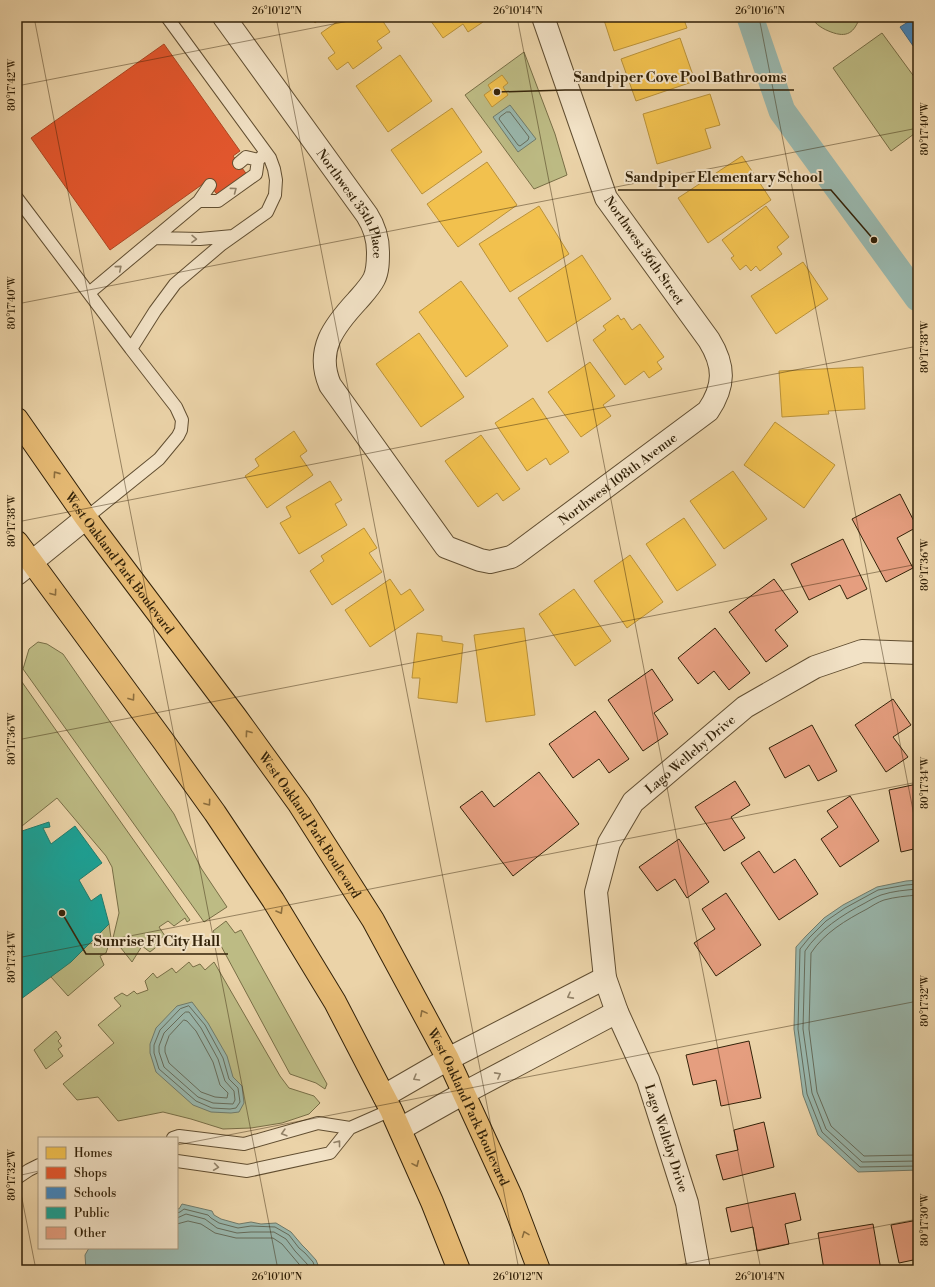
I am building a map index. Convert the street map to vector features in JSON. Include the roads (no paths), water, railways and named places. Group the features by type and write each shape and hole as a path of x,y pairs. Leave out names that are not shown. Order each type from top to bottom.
{"main road":[{"name":"West Oakland Park Boulevard","path":"17,419 86,518 227,705 299,804 373,920 448,1059 511,1196 539,1270"},
{"path":"17,542 24,568 210,807 273,900 335,1002 391,1112 432,1202 459,1270"}],"street":[{"name":"Northwest 35th Place","path":"224,17 367,215 375,232 378,246 378,260 374,279 370,286 337,324 325,350 325,369 330,385 446,547 480,560"},
{"name":"Northwest 36th Street","path":"543,17 606,198 709,340 716,351 720,364"},
{"name":"Northwest 108th Avenue","path":"480,560 490,562 511,557 708,411 718,393 721,379 720,364"},
{"path":"24,568 86,518"},
{"name":"Lago Welleby Drive","path":"699,1270 688,1203 648,1080 617,1012 604,978 596,892 609,843 633,802 745,707 815,667 862,650 918,653"},
{"path":"391,1112 448,1059 604,978"},
{"path":"391,1112 464,1093 617,1012"}],"lane":[{"path":"166,17 219,87 262,156"},
{"path":"199,201 218,201 256,174 262,156"},
{"path":"131,349 174,284 222,244 267,212 274,195 276,180 270,158 262,156 246,157 239,163"},
{"path":"89,293 199,201 210,184"},
{"path":"17,198 176,408 182,420 182,430 159,459 86,518"},
{"path":"155,238 200,239 233,236"},
{"path":"178,1161 247,1171 330,1153 350,1128 391,1112"},
{"path":"176,1137 179,1136 244,1144 318,1123 350,1128"},
{"path":"17,1178 38,1166"}],"water":[{"path":"510,105 536,139 518,152 493,117"},
{"path":"918,880 918,1170 858,1172 818,1135 803,1095 794,1029 796,947 824,918 843,905 877,887"},
{"path":"192,1002 208,1023 227,1056 233,1077 242,1086 244,1103 239,1112 211,1112 193,1105 156,1072 150,1053 150,1044 156,1028 177,1006"},
{"path":"182,1204 212,1211 214,1215 221,1219 239,1224 251,1222 261,1224 276,1223 291,1232 316,1260 320,1270 86,1270 85,1255 88,1249 178,1249 179,1209"}],"waterway":[{"path":"750,17 782,111 918,298"}],"place":[{"name":"Sandpiper Cove Pool Bathrooms","path":"497,92"},
{"name":"Sandpiper Elementary School","path":"874,240"},
{"name":"Sunrise Fl City Hall","path":"62,913"}]}
